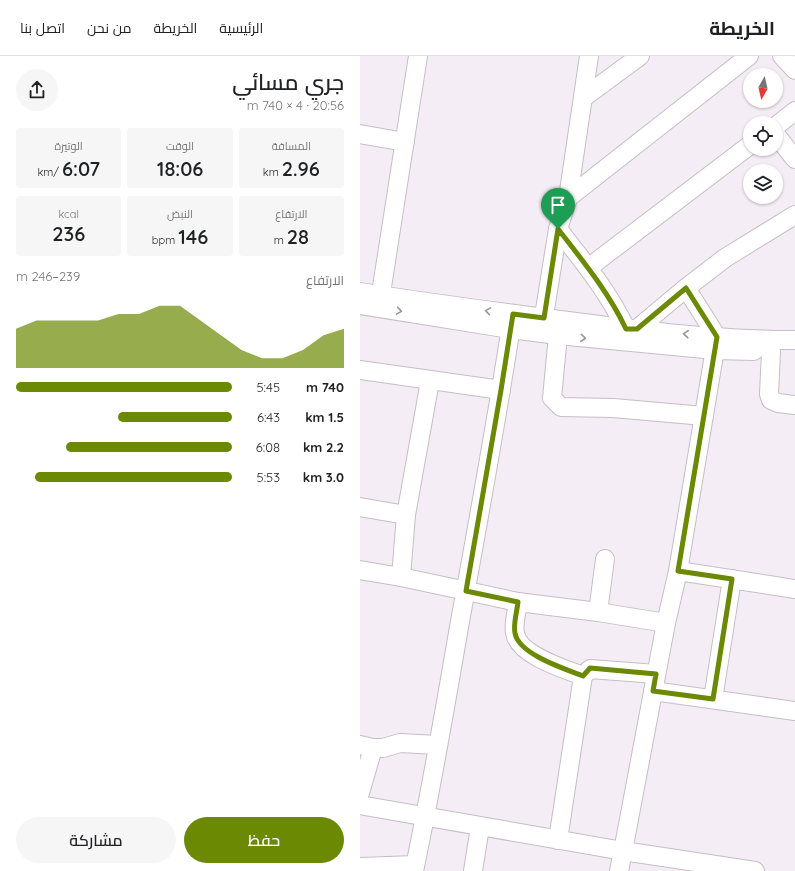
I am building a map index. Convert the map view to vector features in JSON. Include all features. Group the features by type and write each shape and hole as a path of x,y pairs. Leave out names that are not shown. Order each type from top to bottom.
{"street":[{"path":"380,302 418,56"},
{"path":"589,56 568,198 558,229 548,329 552,398 561,407 613,408 704,416"},
{"path":"583,98 640,56"},
{"path":"782,56 795,70"},
{"path":"568,198 740,58"},
{"path":"783,120 795,111"},
{"path":"360,134 405,142"},
{"path":"783,144 795,159"},
{"path":"588,268 743,150"},
{"path":"632,329 725,258 795,215"},
{"path":"558,229 632,329"},
{"path":"619,871 666,623 678,571 716,343 686,288"},
{"path":"360,292 380,302"},
{"path":"360,305 380,302 548,329 716,343 795,340"},
{"path":"360,867 415,868 466,591 501,390 511,322"},
{"path":"548,329 632,329 771,352 795,352"},
{"path":"771,352 769,394 771,400 778,403 795,405"},
{"path":"360,370 501,390"},
{"path":"401,577 406,515 430,381"},
{"path":"360,506 406,515"},
{"path":"598,612 604,559"},
{"path":"360,570 401,577 518,602 598,612 666,623"},
{"path":"678,571 795,589"},
{"path":"713,699 732,579"},
{"path":"518,602 514,634 522,647 547,662 583,676"},
{"path":"558,840 583,676 590,668 655,683 713,699 795,711"},
{"path":"360,793 367,747 383,748 400,743 438,745"},
{"path":"360,805 480,827 749,871"},
{"path":"473,871 480,827"}],"route":[{"path":"558,229 588,268 612,303 626,329 637,329 686,288 717,337 678,571 732,579 713,699 653,691 656,674 590,668 583,676 547,662 522,647 514,634 518,602 466,591 513,314 544,318 558,229"}]}
